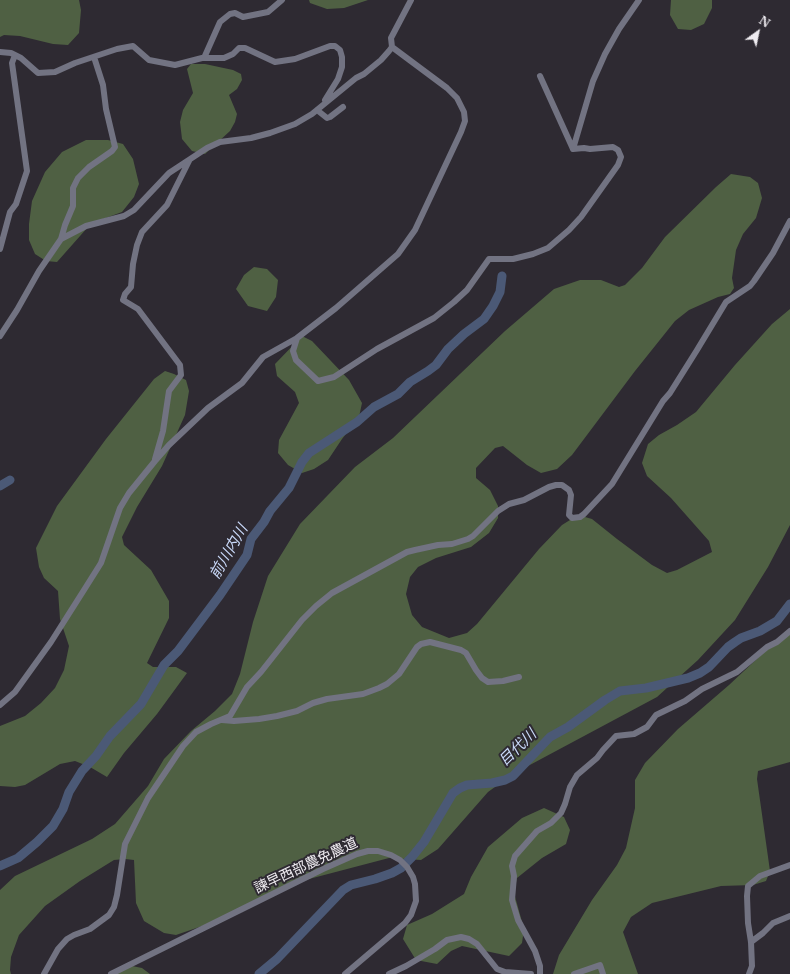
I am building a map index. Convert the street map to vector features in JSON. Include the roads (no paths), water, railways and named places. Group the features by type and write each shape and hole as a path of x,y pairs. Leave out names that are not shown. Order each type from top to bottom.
{"street":[{"path":"204,58 220,22 230,14 235,12 243,17 268,12 282,0"},
{"path":"0,705 15,692 51,642 101,563 120,508 129,493 155,461 169,445 208,408 242,383 263,357 297,338 336,308 403,248 415,230 465,121 464,112 457,98 438,81 392,47 391,38 411,0"},
{"path":"573,148 593,81 605,54 619,29 639,0"},
{"path":"0,52 15,55 38,73 55,72 117,49 133,46 149,60 175,65 204,58 224,58 233,54 239,48 245,48 275,62 296,59 330,46 336,46 340,50 342,56 342,67 338,79 320,107"},
{"path":"0,336 17,310 38,271 62,239 86,226 124,216 134,210 169,172 207,148 220,142 251,138 295,124 320,107 356,78 364,74 392,47"},
{"path":"0,249 10,212 16,204 27,171 12,63 15,55"},
{"path":"62,239 65,225 73,206 73,188 78,178 89,167 112,152 115,147 106,109 103,85 94,57"},
{"path":"540,76 573,148"},
{"path":"320,107 327,118 343,107"},
{"path":"297,338 293,351 296,360 318,381 334,377 377,349 434,318 467,290 489,259 513,259 533,254 548,248 569,230 581,217 618,165 621,157 618,150 612,147 590,149 573,148"},
{"path":"155,461 163,431 169,391 181,375 180,365 138,309 123,300 125,294 131,287 133,264 137,245 142,232 167,205 189,160"},
{"path":"44,974 58,949 67,939 90,929 109,915 114,907 125,844 148,798 183,746 196,732 230,716 247,687 261,672 302,620 332,593 407,552 438,545 452,544 468,539 473,536 498,511 509,504 528,498 548,487 562,485 569,490 571,495 568,515 572,518 580,517 584,514 612,484 726,302 746,289 754,281 790,221"},
{"path":"540,974 540,966 535,951 518,920 512,900 514,876 512,866 515,856 537,831 551,823 561,813 570,787 577,775 597,758 616,736 634,734 647,727 656,715 685,701 702,689 737,672 767,647 777,642 790,631"},
{"path":"219,720 234,721 265,718 297,711 313,703 327,699 363,694 387,684 399,674 417,647 421,644 430,642 461,650 466,653 479,674 488,682 503,681 519,677"},
{"name":"諫早西部農免農道","path":"111,974 357,854 368,851 378,851 391,855 400,860 407,867 413,877 416,901 411,915 405,923 382,944 345,974"},
{"path":"749,974 752,966 752,942 748,923 748,886 760,876 790,865"},
{"path":"752,942 773,923 790,916"},
{"path":"389,974 406,966 448,940 461,937 469,939 477,944 497,969 505,972 531,974"},
{"path":"574,974 600,965 603,974"}],"waterway":[{"name":"前川内川","path":"0,866 18,858 53,826 63,809 69,792 82,771 96,756 110,736 141,704 164,665 178,651 220,595 247,555 251,539 264,522 270,511 289,488 302,462 309,453 357,422 374,407 398,394 410,382 436,365 448,349 464,334 484,319 500,292 502,276"},
{"path":"0,486 10,480"},
{"name":"目代川","path":"259,974 277,959 343,890 351,885 375,879 401,868 424,842 453,793 460,788 467,785 492,783 505,780 513,776 550,737 568,727 620,691 646,688 688,678 700,673 709,667 728,647 735,642 741,638 760,631 777,621 790,604"}]}
